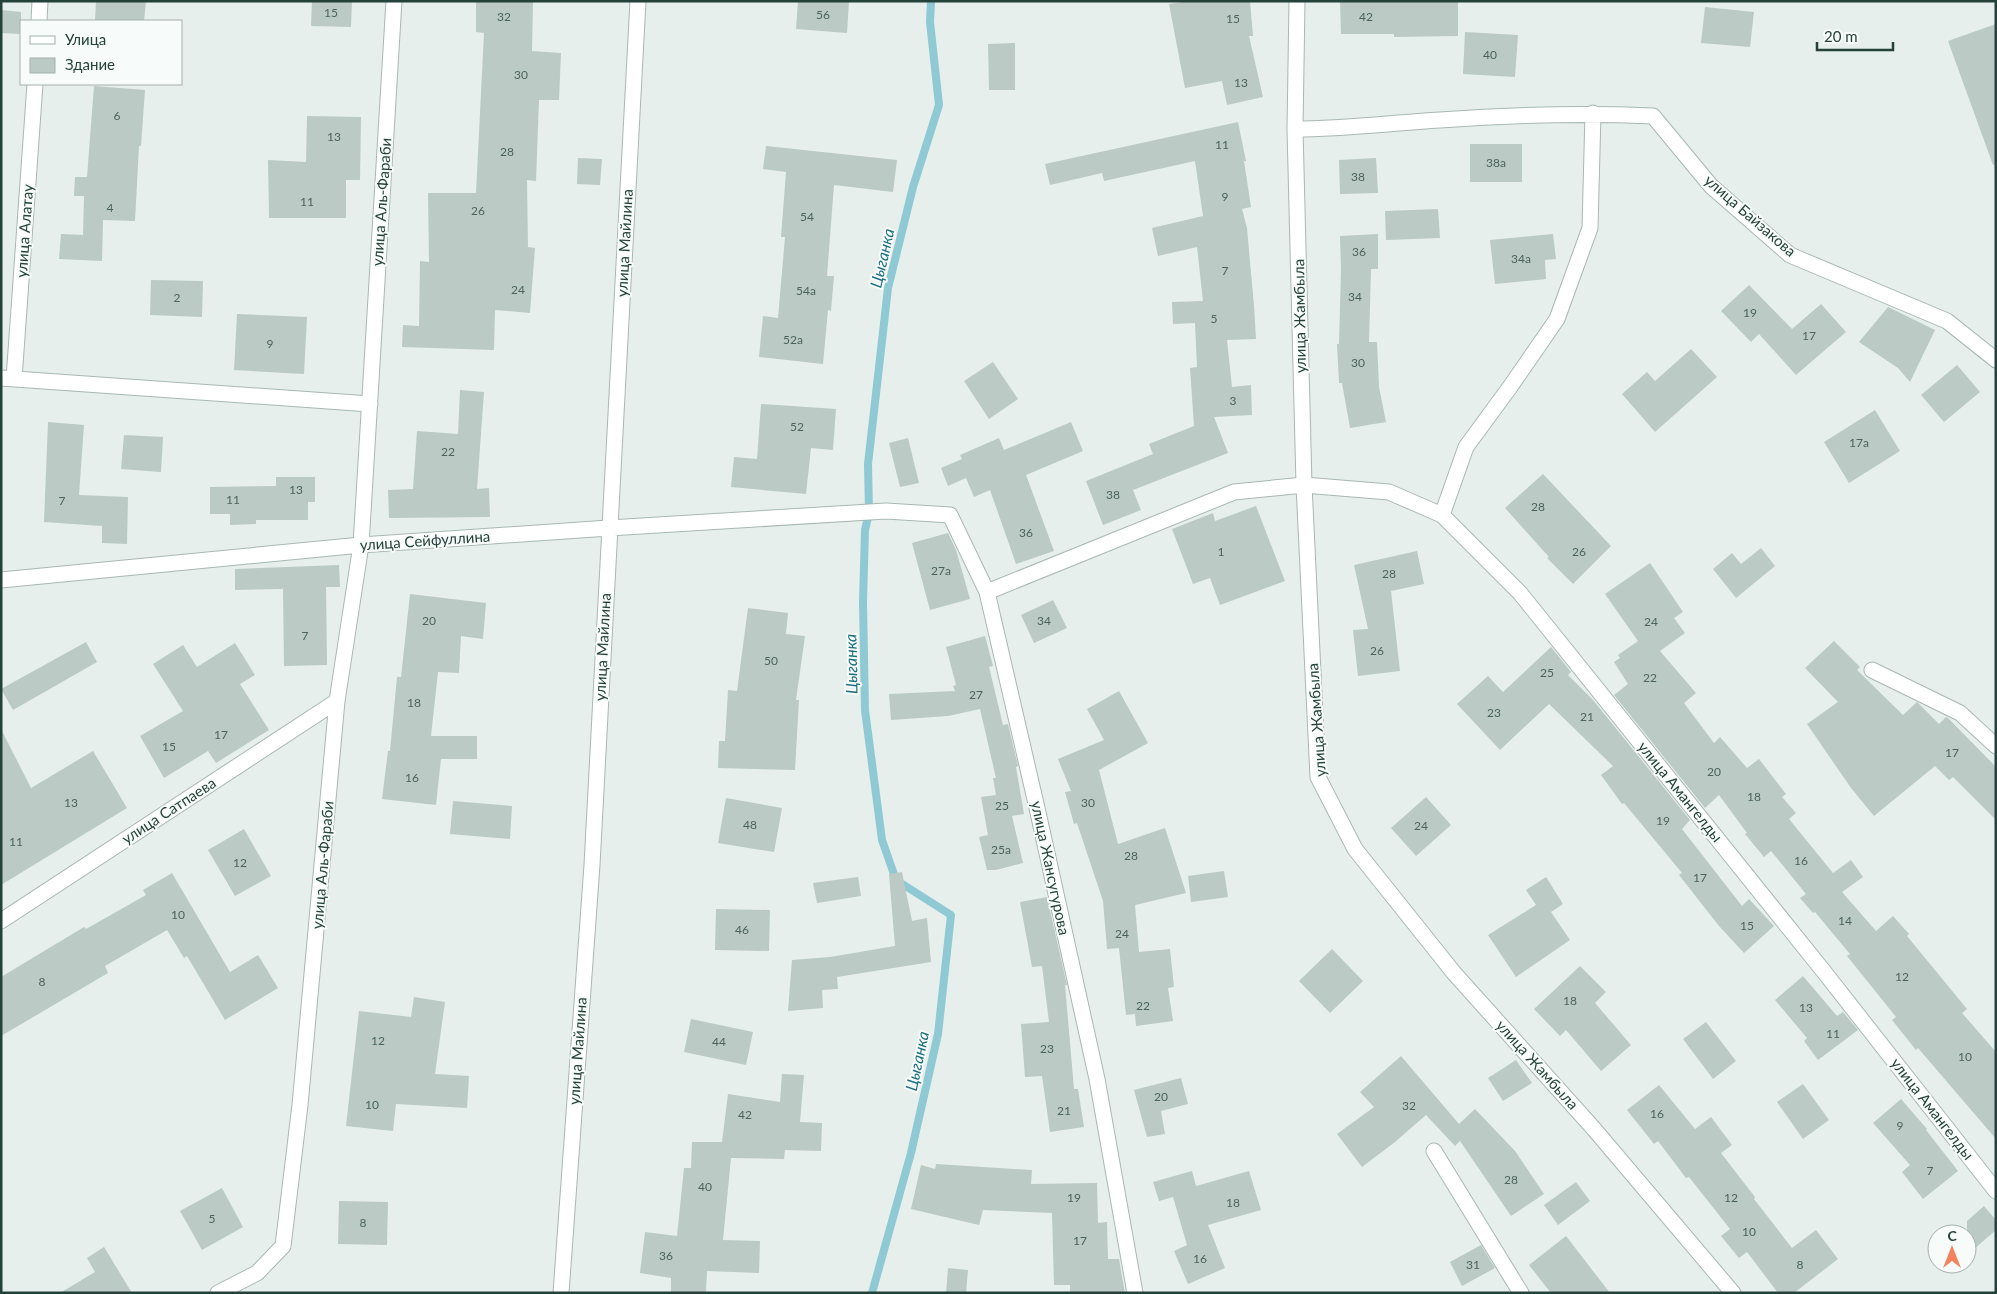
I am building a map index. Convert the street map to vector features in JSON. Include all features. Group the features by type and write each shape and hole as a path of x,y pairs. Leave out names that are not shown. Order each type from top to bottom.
{"street":[{"path":"39,20 40,1"},
{"name":"улица Аль-Фараби","path":"218,1293 257,1273 283,1246 302,1085 338,701 361,545 394,1"},
{"name":"улица Майлина","path":"561,1293 592,865 638,1"},
{"name":"улица Жамбыла","path":"1297,1 1295,129 1304,485 1318,777 1355,849 1454,973 1594,1129 1733,1293"},
{"name":"улица Алатау","path":"8,378 35,85"},
{"path":"1442,515 1466,447 1557,318 1590,228 1593,113"},
{"name":"улица Байзакова","path":"1295,129 1593,113 1652,116 1711,186 1790,255 1947,321 1996,360"},
{"path":"8,378 370,404"},
{"name":"улица Амангелды","path":"987,592 1234,492 1304,485 1389,492 1442,515 1520,593 1825,973 1996,1191"},
{"name":"улица Сейфуллина","path":"1,580 361,545 886,511"},
{"name":"улица Жансугурова","path":"886,511 950,515 987,592 1097,1079 1135,1293"},
{"path":"1872,670 1960,712 1996,746"},
{"name":"улица Сатпаева","path":"1,921 338,701"},
{"path":"1434,1151 1521,1293"}],"building":[{"path":"96,1 146,1 144,20 95,20"},
{"path":"312,1 352,1 351,27 311,26"},
{"path":"476,1 533,1 532,51 561,53 559,100 539,100 536,181 527,180 528,247 535,248 530,313 495,310 494,350 402,347 403,325 419,326 420,261 429,262 428,193 476,193 484,33 476,32"},
{"path":"798,1 849,1 847,33 796,29"},
{"path":"1189,1 1250,1 1253,36 1249,36 1263,97 1227,105 1222,81 1185,88 1169,4"},
{"path":"1340,1 1458,1 1458,36 1394,37 1394,34 1341,34"},
{"path":"1705,7 1754,12 1750,47 1701,43"},
{"path":"1,10 21,12 20,34 1,33"},
{"path":"1996,24 1996,164 1993,165 1948,41"},
{"path":"1465,32 1518,35 1515,77 1463,74"},
{"path":"1015,43 1015,90 989,90 988,44"},
{"path":"94,86 145,90 141,146 139,146 135,221 103,220 102,261 59,259 61,234 83,235 84,196 74,196 75,177 87,177"},
{"path":"307,116 361,117 360,180 346,180 346,218 269,218 268,160 306,162"},
{"path":"1238,122 1246,161 1244,161 1251,207 1242,209 1247,228 1256,339 1227,340 1232,387 1251,385 1252,415 1214,417 1228,453 1133,490 1141,510 1103,525 1086,481 1153,454 1149,444 1194,426 1190,368 1197,367 1195,323 1173,324 1172,302 1203,301 1197,247 1158,256 1152,228 1203,216 1195,161 1104,181 1102,173 1050,185 1045,164"},
{"path":"1470,144 1522,144 1522,182 1470,182"},
{"path":"766,146 897,160 893,192 834,185 827,276 834,276 831,311 828,310 823,364 759,357 763,316 778,318 785,237 781,237 786,172 763,169"},
{"path":"578,158 602,159 600,185 577,184"},
{"path":"1376,158 1378,193 1340,194 1339,160"},
{"path":"1438,209 1440,238 1386,240 1385,211"},
{"path":"1378,234 1378,269 1371,269 1369,342 1377,342 1379,387 1386,422 1350,428 1342,383 1339,383 1337,344 1339,344 1340,236"},
{"path":"1553,234 1556,259 1545,260 1546,279 1495,284 1490,240"},
{"path":"151,280 203,281 202,317 150,315"},
{"path":"1749,285 1792,329 1821,304 1846,332 1796,375 1759,334 1751,342 1721,311"},
{"path":"1888,307 1935,330 1910,382 1898,368 1859,342"},
{"path":"237,314 307,317 304,374 234,370"},
{"path":"1691,349 1717,377 1655,432 1622,394 1647,372 1655,381"},
{"path":"993,362 1018,399 989,419 964,381"},
{"path":"1957,365 1980,392 1944,422 1921,395"},
{"path":"460,390 484,392 477,489 489,488 490,517 389,518 388,490 413,489 417,431 458,434"},
{"path":"761,404 836,409 833,450 811,448 806,494 731,487 734,457 757,459"},
{"path":"1875,410 1900,451 1849,483 1824,442"},
{"path":"48,422 84,425 79,495 128,497 127,544 102,543 102,526 44,522"},
{"path":"1071,422 1083,451 1026,475 1054,551 1016,564 990,490 974,497 966,478 948,486 941,468 962,459 960,455 999,438 1004,450"},
{"path":"124,435 163,437 161,472 121,469"},
{"path":"908,438 919,483 900,487 889,443"},
{"path":"1543,474 1611,546 1573,584 1547,558 1549,557 1505,508"},
{"path":"276,477 315,477 315,502 308,502 308,520 256,520 256,524 230,525 230,514 210,514 210,487 276,486"},
{"path":"1256,506 1285,581 1220,605 1210,578 1193,584 1172,529 1213,513 1215,521"},
{"path":"948,533 956,550 970,599 930,610 912,543"},
{"path":"1761,548 1775,566 1736,598 1713,569 1732,553 1741,564"},
{"path":"1417,551 1424,584 1391,591 1400,671 1358,676 1353,630 1368,629 1354,565"},
{"path":"1650,563 1683,612 1674,618 1685,633 1660,651 1696,693 1684,703 1714,743 1720,737 1747,768 1759,759 1786,794 1782,797 1796,813 1789,819 1833,873 1851,860 1863,877 1842,892 1876,931 1893,916 1967,1009 1962,1013 1996,1052 1996,1139 1918,1048 1916,1050 1892,1020 1896,1017 1847,956 1850,954 1815,912 1813,913 1800,898 1806,894 1771,851 1764,857 1745,834 1747,833 1719,795 1705,808 1614,695 1628,684 1614,662 1620,658 1618,655 1638,641 1605,594"},
{"path":"339,565 340,587 326,587 327,665 284,666 283,589 235,590 235,569"},
{"path":"410,594 486,603 483,639 461,636 459,673 438,672 431,736 477,736 477,759 441,759 436,805 382,799 388,751 390,751 397,677 401,677"},
{"path":"1053,600 1067,628 1034,643 1021,615"},
{"path":"748,608 788,613 786,634 805,636 796,700 799,700 795,770 718,768 719,741 725,741 728,690 737,691"},
{"path":"985,636 993,666 989,667 1003,725 1008,724 1018,766 1016,767 1024,814 1012,816 1023,863 996,870 987,870 979,837 988,835 981,797 996,795 993,778 996,778 980,709 948,716 891,720 889,694 955,691 953,686 956,685 946,647"},
{"path":"1834,641 1860,667 1857,670 1903,715 1917,702 1939,724 1946,717 1948,718 1996,767 1996,820 1953,777 1949,780 1935,766 1874,816 1851,788 1807,724 1838,702 1805,668"},
{"path":"86,642 97,662 13,710 1,689"},
{"path":"235,643 255,675 240,684 269,730 216,763 208,751 164,778 140,736 183,711 153,664 183,645 197,667"},
{"path":"1551,647 1571,672 1568,675 1593,700 1690,820 1682,829 1742,906 1749,899 1774,926 1744,953 1719,926 1679,875 1682,873 1624,803 1622,804 1601,775 1613,766 1549,704 1500,750 1457,704 1488,676 1503,692"},
{"path":"1119,691 1148,743 1099,770 1118,844 1165,828 1186,893 1135,905 1139,952 1170,949 1174,987 1168,988 1173,1021 1136,1026 1135,1014 1126,1015 1119,948 1107,949 1103,901 1077,823 1074,824 1065,792 1071,791 1058,759 1104,740 1087,709"},
{"path":"1,729 31,788 93,751 127,808 1,885"},
{"path":"1426,797 1451,825 1416,856 1391,828"},
{"path":"726,798 782,808 774,852 718,843"},
{"path":"453,801 512,806 510,839 450,834"},
{"path":"244,829 271,876 235,896 208,850"},
{"path":"1224,871 1228,897 1191,902 1188,876"},
{"path":"902,872 912,921 927,918 931,962 837,977 838,989 822,990 823,1008 788,1011 792,960 830,957 895,946 889,874"},
{"path":"172,873 230,972 258,955 278,988 225,1020 187,956 184,958 167,930 105,966 108,973 1,1036 1,977 84,927 86,929 146,895 143,890"},
{"path":"858,877 861,896 817,903 813,883"},
{"path":"1546,877 1563,904 1551,912 1570,940 1516,977 1488,935 1536,905 1526,890"},
{"path":"1047,897 1067,985 1065,985 1074,1089 1078,1089 1084,1127 1050,1132 1042,1076 1025,1077 1021,1024 1049,1022 1042,966 1032,967 1020,902"},
{"path":"716,909 770,910 769,951 715,950"},
{"path":"1332,949 1363,981 1330,1013 1299,981"},
{"path":"1580,966 1606,992 1595,1003 1631,1045 1601,1071 1566,1030 1560,1036 1534,1009"},
{"path":"1803,976 1837,1016 1843,1012 1858,1030 1818,1060 1804,1041 1807,1038 1775,1000"},
{"path":"414,997 445,1002 435,1074 469,1076 467,1108 396,1104 393,1131 346,1126 359,1011 411,1017"},
{"path":"691,1019 753,1032 746,1065 684,1052"},
{"path":"1706,1022 1736,1061 1713,1079 1683,1039"},
{"path":"1401,1056 1459,1124 1475,1109 1515,1151 1544,1194 1511,1216 1460,1141 1455,1146 1426,1115 1362,1167 1337,1134 1374,1107 1360,1092"},
{"path":"1516,1060 1532,1083 1503,1101 1488,1078"},
{"path":"782,1074 804,1075 800,1122 822,1123 821,1151 785,1150 784,1159 731,1158 723,1240 760,1241 759,1273 707,1271 706,1293 671,1293 671,1278 640,1273 645,1232 677,1236 684,1168 691,1168 692,1142 722,1142 728,1094 780,1102"},
{"path":"1181,1078 1188,1104 1161,1111 1165,1134 1147,1137 1134,1090"},
{"path":"1803,1084 1829,1120 1803,1139 1777,1102"},
{"path":"1659,1085 1695,1129 1711,1117 1732,1145 1721,1153 1792,1248 1816,1230 1838,1259 1794,1293 1778,1293 1747,1252 1739,1258 1721,1236 1730,1229 1689,1177 1686,1178 1658,1141 1654,1144 1627,1110"},
{"path":"1901,1099 1927,1129 1958,1171 1923,1199 1902,1172 1910,1165 1873,1123"},
{"path":"936,1164 1032,1170 1031,1184 1097,1183 1098,1223 1107,1222 1108,1259 1119,1259 1125,1293 1070,1293 1070,1285 1054,1285 1052,1213 983,1210 979,1225 911,1209 921,1165 935,1169"},
{"path":"1192,1171 1196,1186 1249,1171 1261,1210 1208,1225 1225,1268 1188,1284 1174,1251 1187,1245 1173,1197 1159,1201 1153,1182"},
{"path":"1576,1182 1590,1201 1558,1225 1544,1205"},
{"path":"222,1188 243,1227 202,1250 180,1211"},
{"path":"339,1201 388,1202 387,1245 338,1244"},
{"path":"1984,1206 1996,1220 1996,1230 1977,1246 1977,1224 1967,1224 1967,1221"},
{"path":"1566,1236 1610,1293 1551,1293 1529,1265"},
{"path":"1481,1245 1495,1268 1462,1286 1450,1262"},
{"path":"104,1247 132,1293 60,1293 95,1272 87,1258"},
{"path":"948,1268 968,1270 966,1293 946,1293"}],"waterway":[{"name":"Цыганка","path":"872,1293 911,1153 938,1034 951,915 896,880 882,840 865,710 863,602 865,530 869,513 868,464 888,288 913,187 939,105 930,22 931,1"}]}
